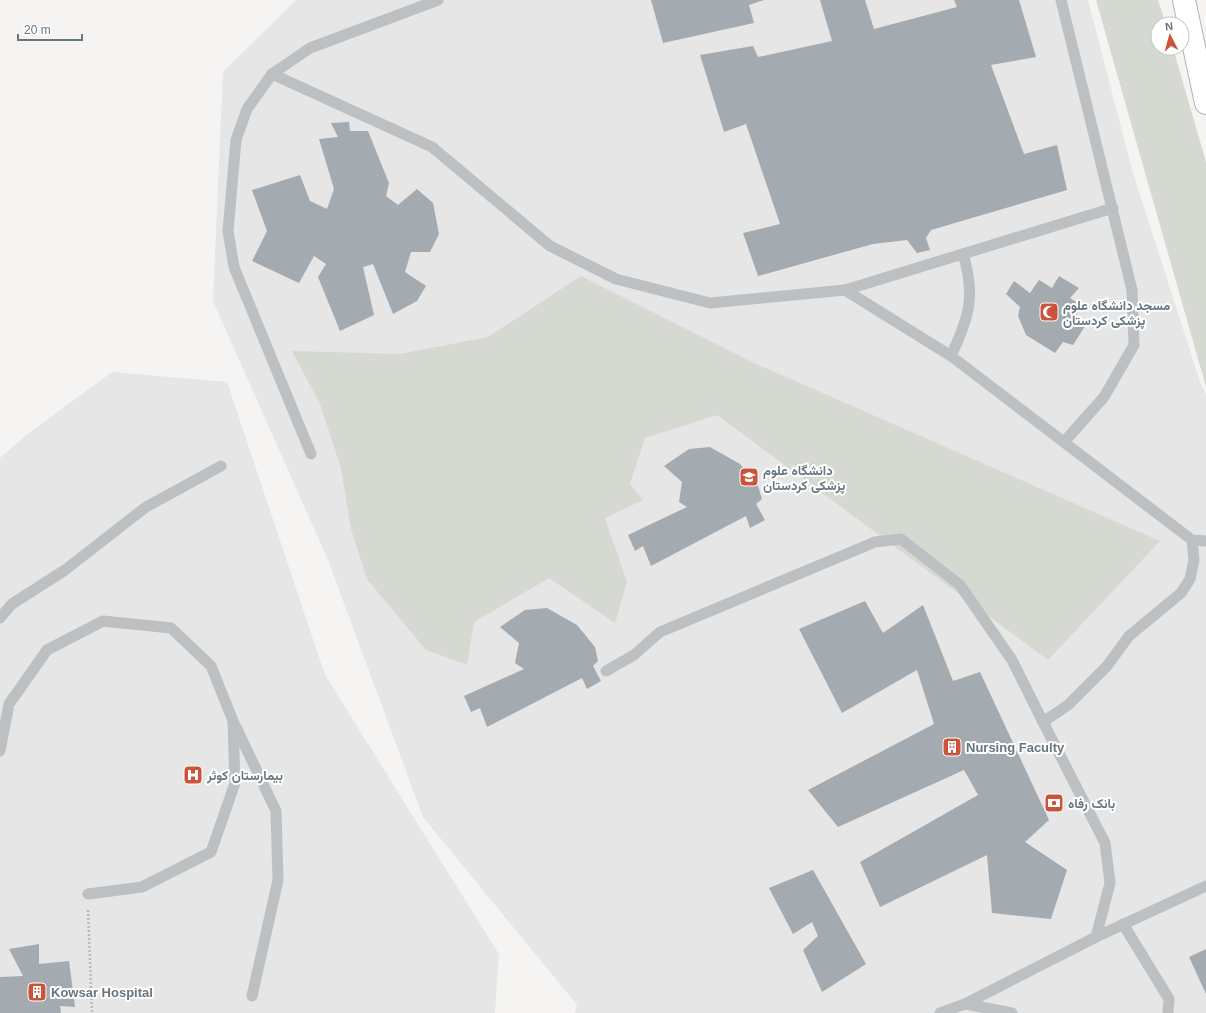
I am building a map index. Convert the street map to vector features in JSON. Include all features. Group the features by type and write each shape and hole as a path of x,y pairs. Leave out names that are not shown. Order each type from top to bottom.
{"main road":[{"path":"1184,0 1206,103"}],"lane":[{"path":"311,454 234,267 228,231 236,140 247,109 272,74 310,48 438,0"},
{"path":"1061,0 1132,290 1134,345 1104,397 1064,442"},
{"path":"272,74 432,147 550,246 616,279 710,303 845,290 1113,208"},
{"path":"951,356 963,330 971,299 969,273 963,254"},
{"path":"845,290 951,356 1192,540 1206,541"},
{"path":"0,618 12,604 65,570 146,506 221,466"},
{"path":"606,670 634,655 660,632 875,542 901,539 960,585 1012,660 1105,842 1110,883 1096,937"},
{"path":"1043,722 1068,705 1107,666 1129,636 1180,593 1190,579 1194,560 1192,540"},
{"path":"0,751 9,704 47,650 103,621 171,628 211,666 233,721 276,811 278,880 252,996"},
{"path":"88,894 142,887 211,852 235,783 233,721"},
{"path":"940,1013 965,1004 1096,937 1206,886"},
{"path":"1123,924 1169,999 1168,1013"},
{"path":"965,1004 1012,1013"}],"path":[{"path":"88,894 92,1013"}],"shaded area":[{"name":"دانشگاه علوم پزشکی کردستان","path":"296,0 1088,0 1133,173 1200,382 1206,394 1206,1013 575,1013 577,1005 423,817 328,560 213,301 223,72"},
{"path":"1096,0 1158,0 1163,16 1150,16 1150,56 1175,56 1206,162 1206,387"},
{"path":"581,276 754,363 1160,541 1048,660 717,415 645,438 630,484 643,500 605,518 627,582 615,623 549,578 474,622 467,665 426,650 367,579 351,529 341,468 320,404 292,351 400,354 488,337"},
{"name":"بیمارستان کوثر","path":"112,372 227,382 325,675 499,954 495,1013 0,1013 0,458 25,436"}],"building":[{"path":"651,0 764,0 749,5 754,23 663,43"},
{"path":"820,0 865,0 874,29 957,7 954,0 1019,0 1036,57 991,65 1024,154 1057,145 1067,190 931,230 926,238 930,250 917,253 907,240 873,244 758,276 743,233 780,224 746,124 724,132 700,55 753,46 758,57 832,41"},
{"path":"349,122 350,131 368,131 389,183 386,196 398,205 417,189 433,203 439,234 430,252 411,252 405,272 426,286 417,301 393,314 373,264 363,267 374,315 340,331 318,277 326,264 314,256 299,283 252,261 267,231 252,190 300,175 310,201 327,209 334,189 319,139 338,137 331,123"},
{"name":"مسجد دانشگاه علوم پزشکی کردستان","path":"1059,276 1079,288 1070,298 1082,306 1075,317 1087,323 1073,345 1063,342 1055,353 1026,335 1018,316 1020,307 1006,294 1014,281 1030,293 1039,280 1052,288"},
{"path":"710,447 740,464 758,486 762,499 756,504 765,520 750,528 746,516 651,566 643,546 635,551 628,535 687,507 679,502 682,482 664,466 689,449"},
{"name":"Nursing Faculty","path":"865,601 883,633 923,605 953,681 980,672 1049,820 1025,842 1067,870 1051,919 992,913 987,855 880,907 860,862 978,795 964,770 838,827 808,790 934,724 917,670 842,713 799,629"},
{"path":"547,608 577,625 595,647 598,661 593,666 601,681 587,689 582,678 487,727 480,708 471,712 464,696 524,669 515,663 519,643 500,627 525,610"},
{"path":"813,870 866,964 822,992 803,950 818,936 812,922 793,934 769,888"},
{"name":"Kowsar Hospital","path":"39,944 39,964 69,961 75,1007 60,1006 61,1013 0,1013 0,977 23,976 9,949"},
{"path":"1206,949 1206,994 1189,957"}],"place":[{"name":"مسجد دانشگاه علوم پزشکی کردستان","path":"1049,312"},
{"name":"دانشگاه علوم پزشکی کردستان","path":"749,477"},
{"name":"Nursing Faculty","path":"952,747"},
{"name":"بیمارستان کوثر","path":"193,775"},
{"name":"بانک رفاه","path":"1054,803"},
{"name":"Kowsar Hospital","path":"37,992"}]}
